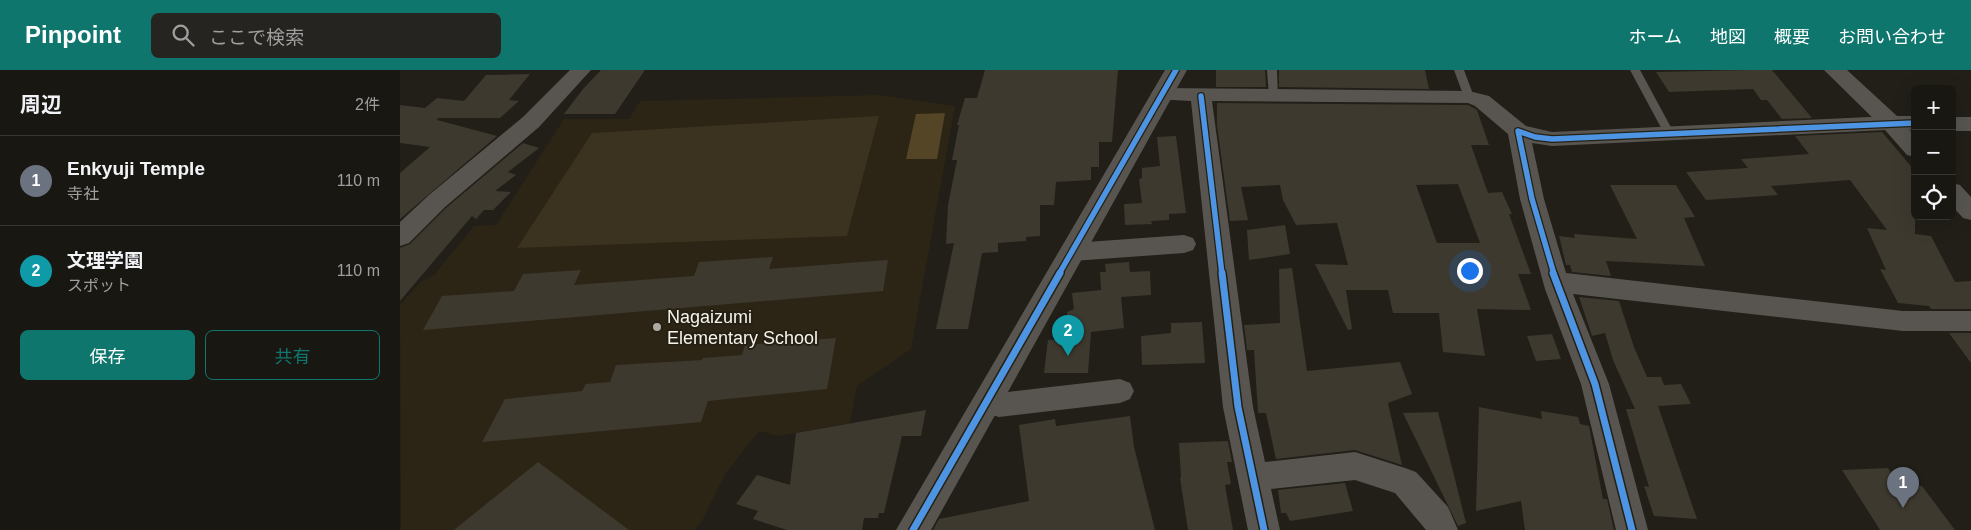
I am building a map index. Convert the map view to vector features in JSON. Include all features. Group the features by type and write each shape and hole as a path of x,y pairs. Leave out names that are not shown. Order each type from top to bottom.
{"street":[{"path":"400,237 437,202 531,122 581,70"},
{"path":"913,530 1176,70"},
{"path":"1835,70 1903,123 1911,141"},
{"path":"1161,94 1202,96 1469,96 1482,101 1518,131 1535,137 1552,138 1903,123"},
{"path":"1202,96 1238,407 1264,530"},
{"path":"1956,124 1971,124"},
{"path":"1518,131 1532,199 1556,282 1595,384 1632,530"},
{"path":"1956,195 1971,212"},
{"path":"1073,252 1184,244"},
{"path":"1556,282 1903,320 1971,321"},
{"path":"999,406 1120,391"},
{"path":"1253,477 1355,466 1405,482 1437,517 1442,530"}],"lane":[{"path":"1272,70 1274,96"},
{"path":"1459,70 1469,96"},
{"path":"1635,70 1669,133"}],"shaded area":[{"name":"Nagaizumi Elementary School","path":"879,95 955,106 911,349 857,386 850,423 778,436 759,431 725,474 702,521 695,530 401,530 400,305 420,282 434,275 474,226 496,225 564,119 629,119 640,101"},
{"path":"945,113 937,159 906,159 916,114"},
{"path":"879,116 847,236 517,248 592,133"}],"building":[{"path":"601,70 645,70 615,114 564,114 583,89"},
{"path":"985,70 1118,70 1112,142 1099,142 1099,167 1091,167 1091,180 1056,182 1054,205 1040,205 1040,236 1026,237 1026,241 998,243 998,252 982,253 968,329 936,329 954,243 946,244 948,205 957,160 952,160 959,125 957,125 965,98 977,98"},
{"path":"1216,70 1265,70 1266,87 1216,87"},
{"path":"1279,70 1425,70 1429,89 1279,87"},
{"path":"1772,70 1812,118 1782,119 1767,100 1761,100 1753,89 1669,92 1656,72"},
{"path":"530,74 509,100 519,101 500,118 438,118 437,120 497,136 400,219 400,173 430,147 400,143 400,105 425,108 437,98 464,101 486,75"},
{"path":"1217,103 1468,105 1474,108 1477,110 1489,145 1471,145 1488,193 1502,192 1512,214 1509,214 1531,274 1518,274 1531,310 1477,309 1485,356 1443,352 1439,313 1393,313 1388,290 1346,290 1352,329 1348,330 1315,264 1348,265 1337,223 1296,225 1283,200 1280,185 1241,187 1248,220 1230,221 1217,125","holes":["1458,184 1480,243 1437,243 1416,185"]},
{"path":"1882,132 1911,166 1911,220 1915,220 1915,234 1931,236 1955,282 1971,281 1971,309 1931,309 1929,306 1898,303 1880,269 1886,270 1867,228 1887,230 1850,180 1771,186 1778,195 1706,200 1686,172 1748,168 1741,159 1809,154 1795,136"},
{"path":"1176,136 1186,213 1169,214 1169,220 1151,221 1152,224 1125,225 1124,204 1142,203 1139,179 1142,178 1142,168 1160,166 1157,137"},
{"path":"523,143 539,148 508,172 516,175 495,191 511,192 493,210 484,210 476,219 472,216 400,301 400,248 410,244 446,208"},
{"path":"1610,185 1676,185 1695,217 1684,218 1705,266 1606,261 1611,276 1572,272 1570,265 1566,265 1559,236 1575,238 1574,234 1637,239"},
{"path":"1285,225 1290,254 1249,260 1247,230"},
{"path":"773,257 769,269 888,260 883,291 423,330 442,296 514,291 523,274 581,270 574,285 694,276 699,262"},
{"path":"1129,262 1130,272 1150,271 1151,295 1121,297 1124,328 1091,332 1088,373 1044,373 1048,340 1062,340 1061,325 1068,322 1067,312 1074,309 1072,293 1101,290 1100,272 1106,272 1105,264"},
{"path":"1292,268 1307,371 1400,362 1412,394 1388,403 1402,465 1355,450 1276,459 1266,413 1258,413 1254,350 1247,350 1244,325 1280,323 1279,269"},
{"path":"1579,297 1619,301 1634,347 1647,377 1661,377 1664,385 1681,384 1691,404 1658,406 1697,519 1654,516 1644,486 1649,487 1626,409 1635,409 1613,360 1605,333 1592,336"},
{"path":"1202,322 1205,363 1142,365 1141,336 1171,333 1171,323"},
{"path":"1949,333 1971,333 1971,363"},
{"path":"1552,334 1561,359 1536,361 1527,336"},
{"path":"836,338 827,389 708,401 701,422 482,442 505,399 582,391 586,384 610,382 616,365 702,360 703,358 742,355 745,345"},
{"path":"1479,407 1542,419 1541,411 1578,417 1580,424 1589,426 1603,499 1607,499 1614,530 1525,530 1521,501 1476,511"},
{"path":"926,410 921,436 902,436 884,513 879,513 878,518 864,518 862,530 787,530 753,519 758,511 736,504 757,475 790,485 796,433"},
{"path":"1438,412 1466,523 1458,526 1403,413"},
{"path":"1130,416 1134,447 1155,530 933,530 939,519 1029,501 1019,425 1055,419 1056,426"},
{"path":"1228,441 1232,462 1227,462 1231,484 1225,485 1233,530 1188,530 1180,478 1179,443"},
{"path":"538,462 629,530 454,530"},
{"path":"1888,468 1898,485 1922,486 1955,530 1880,530 1842,470"},
{"path":"1345,483 1353,511 1290,521 1286,513 1281,513 1278,490"}],"cycle path":[{"path":"913,530 1176,70"},
{"path":"1201,96 1238,407 1264,530"},
{"path":"1632,530 1595,384 1558,289 1532,199 1518,131 1535,137 1552,139 1911,123"}],"place":[{"name":"Nagaizumi Elementary School","path":"657,327"},
{"name":"文理学園","path":"1068,356"},
{"name":"Enkyuji Temple","path":"1903,508"}]}
